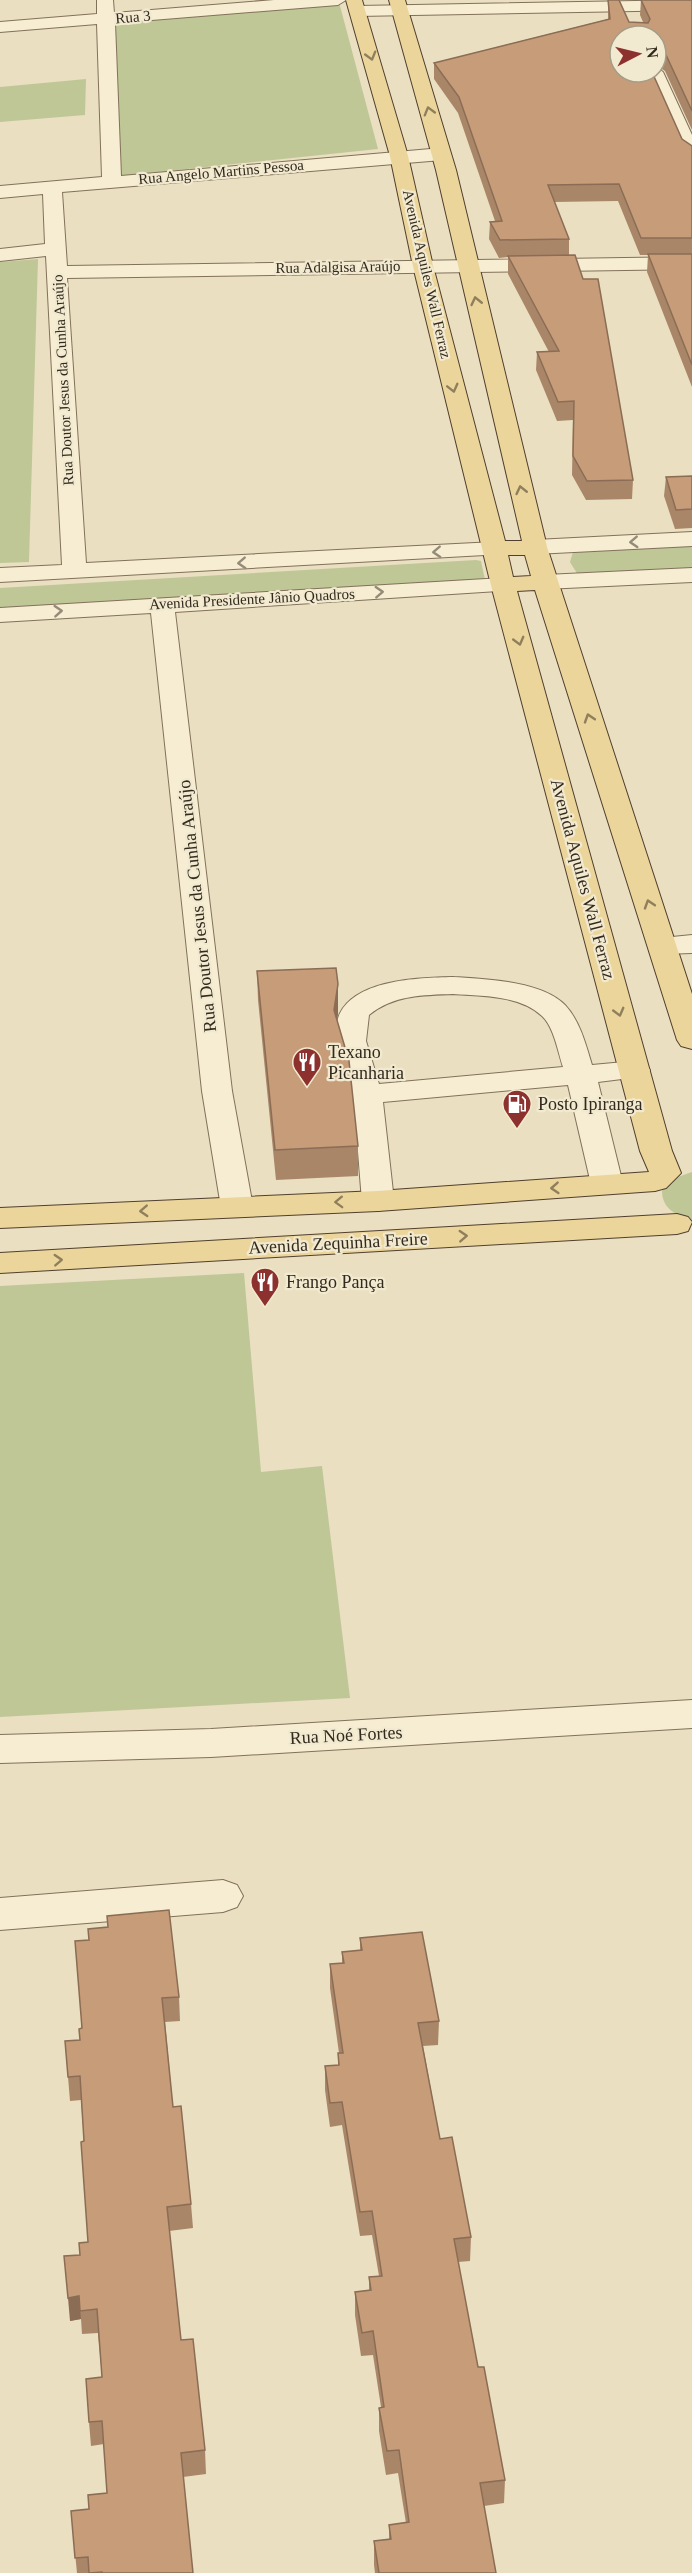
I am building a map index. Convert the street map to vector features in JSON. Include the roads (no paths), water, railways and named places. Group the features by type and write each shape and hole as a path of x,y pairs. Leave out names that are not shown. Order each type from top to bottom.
{"main road":[{"name":"Avenida Aquiles Wall Ferraz","path":"356,5 399,156 423,266 503,585 635,1070 671,1173 650,1190 650,1200 655,1209 684,1226"},
{"path":"398,5 442,153 535,547 692,1040"},
{"path":"495,549 535,547"},
{"path":"503,585 545,582"},
{"path":"0,1218 378,1201 607,1184 671,1173"},
{"name":"Avenida Zequinha Freire","path":"0,1263 684,1226"}],"street":[{"path":"105,0 112,182"},
{"name":"Rua 3","path":"0,27 338,0"},
{"path":"356,5 625,6 692,4"},
{"path":"625,6 633,24"},
{"path":"659,84 692,155"},
{"name":"Rua Angelo Martins Pessoa","path":"0,192 442,153"},
{"name":"Rua Doutor Jesus da Cunha Araújo","path":"52,188 74,572"},
{"path":"0,255 57,249"},
{"name":"Rua Adalgisa Araújo","path":"56,272 692,263"},
{"path":"535,547 692,539"},
{"path":"0,575 495,549"},
{"path":"545,582 692,575"},
{"name":"Avenida Presidente Jânio Quadros","path":"0,615 503,585"},
{"name":"Rua Doutor Jesus da Cunha Araújo","path":"162,605 218,1091 237,1207"},
{"path":"662,945 692,944"},
{"path":"378,1201 367,1094 350,1033 356,1011 374,997 434,986 481,985 529,996 552,1009 562,1022 579,1075 607,1184"},
{"path":"367,1094 635,1070"},
{"name":"Rua Noé Fortes","path":"0,1749 211,1743 692,1714"},
{"path":"0,1914 223,1896"}],"place":[{"name":"Texano Picanharia","path":"307,1088"},
{"name":"Posto Ipiranga","path":"517,1130"},
{"name":"Frango Pança","path":"265,1308"}]}
